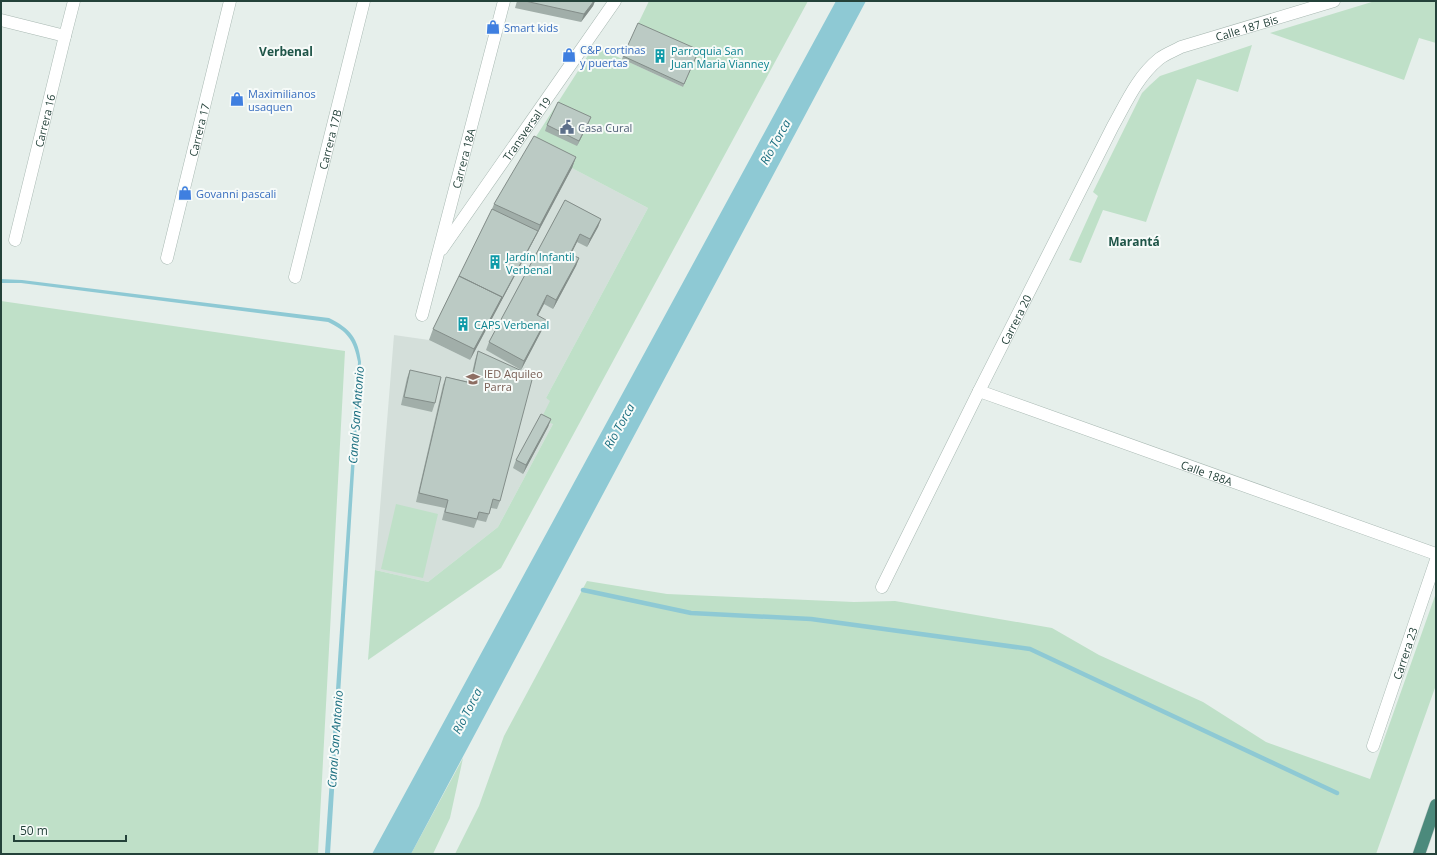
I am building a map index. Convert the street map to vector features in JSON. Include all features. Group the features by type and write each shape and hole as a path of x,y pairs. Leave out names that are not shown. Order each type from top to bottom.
{"highway":[{"path":"1419,854 1436,805"}],"street":[{"name":"Carrera 16","path":"15,240 74,1"},
{"name":"Carrera 17","path":"167,258 230,1"},
{"name":"Carrera 17B","path":"296,277 364,1"},
{"name":"Carrera 18A","path":"422,315 504,1"},
{"name":"Transversal 19","path":"437,256 615,1"},
{"name":"Calle 187 Bis","path":"1160,58 1181,47 1334,1"},
{"path":"1,20 65,36"},
{"name":"Carrera 20","path":"882,587 1113,126 1135,87 1146,71 1160,58"},
{"name":"Calle 188A","path":"979,391 1436,554"},
{"name":"Carrera 23","path":"1373,746 1436,560"}],"shaded area":[{"name":"IED Aquileo Parra","path":"572,168 648,208 546,398 551,401 553,424 498,527 428,582 375,570 394,335 429,340 470,360"}],"green space":[{"path":"649,1 808,1 501,568 368,660 375,570 428,582 498,527 553,424 541,419 550,401 546,398 648,208 530,146 594,46 683,87 637,26"},
{"path":"1375,1 1436,1 1436,43 1419,38 1404,80 1270,33"},
{"path":"1252,45 1238,92 1197,79 1146,222 1103,210 1081,263 1069,260 1098,196 1093,192 1142,93 1160,76"},
{"path":"1,301 345,351 318,854 1,854"},
{"path":"396,504 438,514 423,578 381,569"},
{"path":"587,581 667,594 854,602 895,601 1052,628 1099,655 1203,702 1266,742 1370,779 1436,593 1436,685 1376,854 455,854 479,806 504,736"},
{"path":"463,758 450,818 433,854 411,854"}],"water":[{"name":"Río Torca","path":"836,1 866,1 411,854 372,854"},
{"name":"Canal San Antonio","path":"1,279 22,280 329,318 348,330 355,340 361,362 330,854 325,853 358,362 352,342 345,333 335,325 328,322 21,283 1,283"}],"building":[{"path":"525,1 594,1 584,14"},
{"name":"Parroquia San Juan Maria Vianney","path":"638,23 699,50 684,84 623,56"},
{"name":"Casa Cural","path":"558,102 591,117 579,141 547,125"},
{"path":"534,136 576,157 540,225 494,204"},
{"path":"565,200 601,219 590,239 580,234 570,254 579,258 556,300 547,295 537,315 546,320 524,361 489,342"},
{"name":"Jardín Infantil Verbenal","path":"492,209 538,231 500,302 502,297 459,276"},
{"name":"CAPS Verbenal","path":"459,276 502,297 474,349 433,329"},
{"path":"478,351 533,376 500,501 493,499 489,514 479,512 477,519 445,512 448,500 419,493 446,377 471,383"},
{"path":"410,370 441,377 435,403 404,397"},
{"path":"541,414 551,419 526,465 516,460"}],"waterway":[{"path":"583,590 691,613 811,619 1030,649 1337,793"}],"place":[{"name":"Smart kids","path":"493,27"},
{"name":"C&P cortinas y puertas","path":"569,55"},
{"name":"Parroquia San Juan Maria Vianney","path":"660,56"},
{"name":"Maximilianos usaquen","path":"237,99"},
{"name":"Casa Cural","path":"567,127"},
{"name":"Govanni pascali","path":"185,193"},
{"name":"Jardín Infantil Verbenal","path":"495,262"},
{"name":"CAPS Verbenal","path":"463,324"},
{"name":"IED Aquileo Parra","path":"473,379"}],"district":[{"name":"Verbenal","path":"286,51"},
{"name":"Marantá","path":"1134,241"}]}
